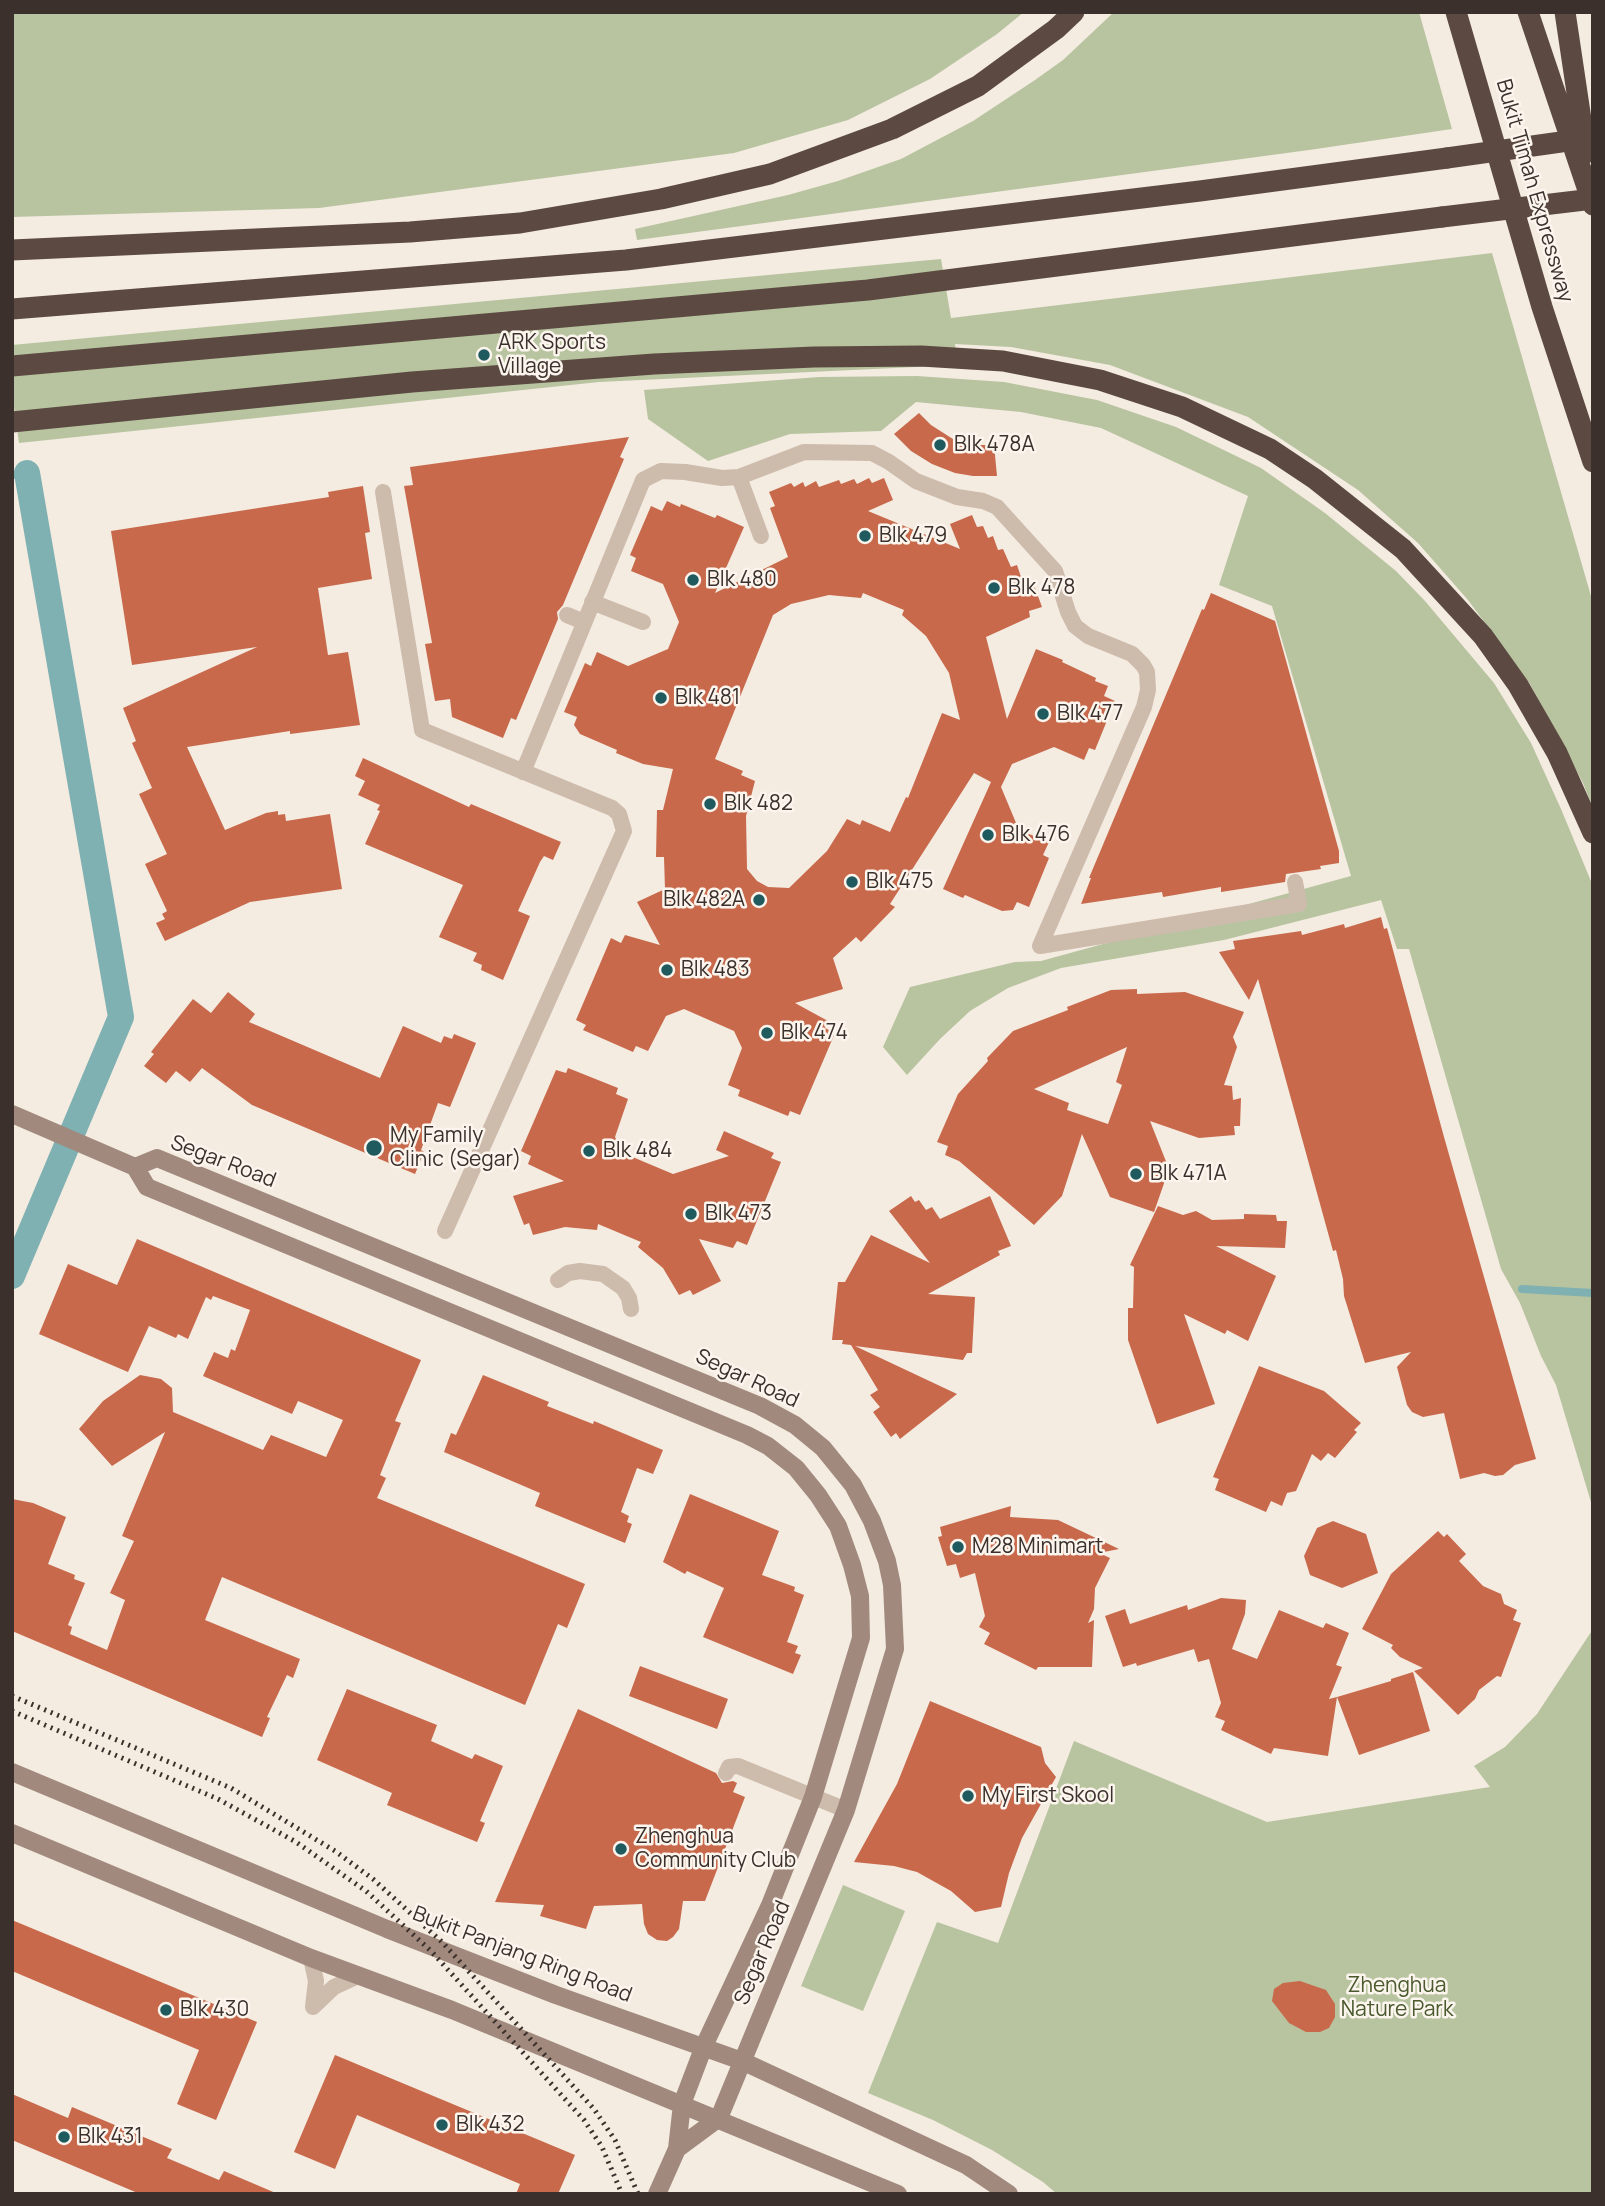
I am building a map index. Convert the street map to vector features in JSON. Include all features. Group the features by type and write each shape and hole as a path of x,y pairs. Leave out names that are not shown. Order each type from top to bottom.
{"highway":[{"path":"12,250 410,232 520,223 661,200 770,174 892,130 978,86 1056,29 1074,12"},
{"name":"Bukit Timah Expressway","path":"1456,12 1542,307 1593,462"},
{"path":"1528,12 1593,205"},
{"path":"12,366 868,290 1593,198 1565,12"},
{"path":"12,309 626,260 1200,191 1561,142 1593,135"},
{"path":"12,422 412,382 654,364 814,357 921,356 1003,361 1100,380 1182,407 1270,449 1337,496 1403,548 1474,626 1518,685 1556,753 1593,833"}],"street":[{"name":"Segar Road","path":"12,1114 135,1167 147,1187 747,1435 768,1446 796,1468 838,1526 860,1596 862,1638 813,1797 769,1905 704,2046 682,2104 677,2149"},
{"name":"Segar Road","path":"135,1167 157,1158 760,1406 794,1425 823,1448 853,1485 872,1521 887,1561 895,1616 895,1648 846,1810 719,2118"},
{"name":"Bukit Panjang Ring Road","path":"12,1772 387,1929 556,1995 742,2061 966,2165 1009,2194"},
{"path":"12,1833 311,1958 452,2010 898,2194"},
{"path":"657,2194 677,2149 719,2118"}],"lane":[{"path":"523,772 643,480 660,471 722,478 739,477 804,452 866,453 878,456 916,481 957,497 992,504 1055,571 1075,626 1088,636 1125,650 1143,665 1148,681 1144,707 1040,946 1299,904 1295,882"},
{"path":"739,477 761,536"},
{"path":"383,492 422,730 612,808 619,814 624,831 445,1231"},
{"path":"592,602 643,622"},
{"path":"567,615 584,622"},
{"path":"558,1280 568,1273 580,1271 603,1273 623,1288 631,1309"},
{"path":"726,1773 729,1767 738,1766 846,1810"},
{"path":"311,1958 316,1981 313,2007 334,1987 358,1976"}],"green space":[{"path":"12,12 1024,12 997,34 930,79 848,120 734,153 319,208 12,217"},
{"path":"1114,12 1419,12 1452,129 637,240 635,229 788,195 901,159 973,121 1035,80 1063,60"},
{"path":"1492,253 1593,603 1593,808 1583,783 1530,684 1468,600 1418,543 1358,490 1248,417 1110,365 1011,347 955,344 958,365 599,382 19,443 12,393 12,345 941,259 951,318"},
{"path":"917,376 1004,382 1097,400 1176,427 1261,468 1325,513 1396,571 1494,683 1531,743 1593,886 1593,1509 1556,1385 1520,1303 1501,1269 1409,949 1397,949 1381,900 1224,940 1061,968 1008,988 970,1011 907,1075 883,1047 910,987 1015,962 1041,961 1351,876 1272,606 1219,585 1248,496 1101,428 1021,412 916,402 881,431 790,434 708,461 648,419 644,390 819,377"},
{"name":"Zhenghua Nature Park","path":"1593,1629 1593,2194 1057,2194 992,2150 933,2120 868,2093 937,1922 998,1943 1074,1741 1267,1822 1490,1787 1474,1766 1505,1747 1537,1714"},
{"path":"843,1885 905,1911 863,2011 801,1986"}],"building":[{"name":"Blk 478A","path":"919,413 931,425 956,441 994,445 997,476 955,473 932,464 911,451 894,434"},
{"path":"629,437 620,457 624,459 563,605 557,612 558,619 516,720 511,718 503,738 452,717 450,699 435,701 425,644 432,643 404,486 413,485 410,467"},
{"path":"869,478 872,483 884,478 893,500 868,511 960,549 950,524 972,515 977,527 983,526 988,538 993,536 998,550 1003,549 1011,567 1017,565 1021,577 1026,576 1029,586 1034,585 1042,607 1029,611 1030,617 986,637 1007,719 1036,649 1096,678 1095,681 1108,686 1104,696 1115,701 1095,750 1089,748 1084,760 1054,747 1012,764 1001,787 1019,830 1049,842 1043,855 1049,858 1029,907 1017,902 1013,910 1002,911 943,889 991,782 974,773 890,904 895,907 861,942 856,937 833,958 843,989 795,1003 828,1021 825,1028 835,1033 800,1115 790,1111 788,1116 738,1096 740,1090 728,1085 742,1048 734,1031 684,1009 666,1016 648,1051 636,1046 633,1052 583,1030 586,1025 576,1020 611,938 621,943 625,935 660,945 637,902 665,889 664,857 656,857 657,810 663,810 673,769 643,764 616,753 617,750 580,734 574,725 577,717 564,712 585,663 591,666 597,652 628,666 668,649 679,622 663,584 631,571 636,558 630,555 651,506 662,511 667,501 680,507 681,504 744,527 715,593 788,557 770,508 775,506 769,492 791,483 794,487 803,482 805,487 816,481 819,487 839,480 841,484 854,479 857,484","holes":["863,593 904,610 902,615 926,636 949,673 960,720 942,713 908,798 906,797 890,832 862,820 860,825 847,819 827,851 789,888 768,887 757,881 747,869 746,816 755,781 741,775 743,771 715,759 773,615 791,604 829,595 861,598"]},
{"path":"363,486 370,532 365,533 372,579 318,588 328,655 348,652 360,725 290,734 290,731 187,747 225,830 266,813 278,811 278,815 285,814 286,821 330,814 342,889 250,902 165,941 156,923 165,919 162,914 167,911 145,864 167,854 139,794 152,788 132,743 136,741 123,708 257,647 132,665 111,531 329,497 328,492"},
{"path":"1211,593 1275,621 1339,851 1339,863 1320,866 1321,869 1286,874 1285,882 1221,892 1221,887 1163,897 1162,892 1081,904 1089,878"},
{"path":"363,758 469,807 471,804 561,842 553,860 544,856 540,862 518,911 530,916 503,980 481,970 482,965 473,961 477,953 439,937 463,885 365,844 380,811 377,810 380,805 358,795 365,781 355,776"},
{"path":"1381,917 1384,929 1387,928 1536,1459 1515,1465 1503,1475 1484,1473 1460,1479 1444,1413 1423,1417 1412,1412 1407,1405 1397,1367 1411,1352 1365,1363 1344,1296 1336,1250 1333,1251 1258,979 1249,1000 1219,952 1235,949 1233,941 1301,931 1302,935 1344,924 1345,928"},
{"path":"1137,989 1137,994 1185,992 1244,1012 1233,1037 1237,1047 1224,1085 1232,1086 1233,1100 1241,1098 1240,1126 1234,1126 1235,1135 1199,1138 1150,1121 1169,1169 1154,1212 1110,1197 1082,1134 1062,1196 1034,1225 959,1161 945,1155 948,1146 937,1142 958,1094 1013,1031 1111,990","holes":["1127,1047 1116,1082 1122,1085 1108,1124 1067,1110 1069,1103 1034,1089"]},
{"path":"228,992 255,1014 249,1022 380,1078 403,1026 441,1043 444,1036 452,1039 454,1034 476,1043 450,1107 438,1103 415,1174 252,1105 202,1068 190,1082 176,1071 166,1083 144,1066 154,1054 151,1052 193,999 211,1013"},
{"path":"568,1068 618,1088 616,1094 628,1099 615,1137 623,1153 673,1174 729,1156 716,1150 724,1131 774,1153 771,1158 781,1162 747,1245 737,1241 733,1248 699,1239 721,1281 693,1295 690,1290 679,1295 663,1268 638,1247 641,1242 598,1224 597,1230 565,1227 533,1235 529,1223 524,1225 513,1196 564,1181 528,1164 531,1156 521,1151 556,1070 566,1073"},
{"path":"911,1196 915,1202 919,1200 926,1210 932,1207 940,1219 990,1196 1011,1246 998,1251 1000,1255 928,1294 975,1297 972,1353 967,1353 963,1360 855,1346 957,1394 900,1439 896,1433 891,1437 873,1412 880,1407 870,1395 878,1390 851,1345 842,1344 843,1340 832,1340 838,1282 845,1282 871,1235 930,1263 889,1211"},
{"path":"1158,1206 1183,1215 1196,1211 1212,1220 1244,1219 1244,1214 1276,1215 1277,1221 1287,1221 1285,1248 1216,1246 1276,1276 1248,1341 1227,1330 1225,1334 1184,1314 1215,1404 1157,1424 1128,1340 1128,1308 1133,1308 1134,1267 1130,1265"},
{"path":"137,1239 421,1360 395,1421 401,1423 380,1475 386,1478 377,1498 585,1584 567,1628 558,1624 525,1705 222,1577 205,1620 300,1659 293,1678 287,1675 267,1717 270,1718 262,1737 12,1631 12,1499 33,1503 66,1517 48,1564 75,1575 74,1579 85,1583 68,1625 72,1627 70,1634 107,1650 125,1600 110,1593 134,1541 122,1536 165,1432 112,1466 79,1429 103,1401 140,1375 161,1379 172,1388 173,1412 263,1450 271,1435 326,1457 343,1420 298,1401 292,1414 203,1376 214,1352 228,1358 231,1349 235,1351 250,1310 213,1296 211,1300 206,1297 188,1339 178,1334 176,1338 149,1326 128,1372 39,1334 68,1264 117,1285"},
{"path":"1259,1366 1324,1391 1361,1423 1354,1430 1357,1432 1335,1458 1328,1453 1321,1461 1312,1454 1296,1491 1287,1493 1282,1506 1271,1501 1266,1512 1215,1490 1219,1479 1213,1477"},
{"path":"483,1375 549,1402 547,1406 593,1424 594,1421 663,1450 653,1474 637,1468 621,1512 629,1516 627,1522 632,1524 625,1543 535,1506 540,1493 444,1452 451,1433 456,1435"},
{"path":"690,1494 779,1531 762,1575 795,1587 794,1591 804,1595 787,1642 798,1646 795,1653 801,1655 793,1674 703,1637 724,1588 687,1571 685,1574 663,1562"},
{"path":"1011,1506 1010,1517 1058,1520 1119,1549 1099,1553 1110,1558 1095,1588 1094,1609 1088,1623 1094,1620 1092,1667 1038,1667 1036,1670 984,1644 990,1633 979,1627 985,1616 975,1573 960,1578 956,1564 947,1566 938,1537 942,1536 940,1527"},
{"path":"1333,1521 1366,1534 1378,1573 1342,1588 1310,1575 1304,1556 1317,1528"},
{"path":"1438,1531 1444,1537 1447,1534 1466,1554 1459,1561 1483,1586 1501,1594 1504,1604 1517,1610 1513,1620 1521,1623 1501,1677 1497,1676 1479,1690 1475,1699 1458,1715 1414,1671 1423,1668 1400,1657 1391,1648 1393,1645 1362,1629 1391,1574"},
{"path":"1221,1598 1246,1600 1245,1614 1232,1649 1257,1659 1279,1610 1323,1628 1326,1623 1349,1633 1336,1665 1342,1667 1329,1699 1337,1697 1328,1756 1274,1748 1271,1754 1221,1730 1225,1721 1215,1717 1221,1703 1209,1659 1198,1662 1194,1649 1137,1666 1136,1663 1123,1667 1105,1616 1125,1609 1130,1624 1187,1605 1188,1610"},
{"path":"640,1666 728,1699 717,1729 629,1696"},
{"path":"1413,1672 1430,1731 1359,1755 1337,1697"},
{"path":"347,1689 437,1725 431,1741 472,1759 475,1754 503,1766 480,1821 485,1823 477,1842 387,1805 392,1793 317,1760"},
{"name":"My First Skool","path":"930,1701 1041,1747 1045,1763 1056,1777 1022,1838 1009,1873 1001,1907 975,1912 951,1891 917,1872 894,1866 854,1862 897,1784"},
{"name":"Zhenghua Community Club","path":"578,1709 716,1773 722,1783 737,1783 733,1792 745,1797 705,1901 683,1901 679,1929 667,1941 657,1940 648,1934 642,1904 594,1906 586,1929 540,1916 544,1905 495,1902"},
{"name":"Blk 430","path":"12,1920 257,2022 216,2120 177,2104 199,2050 12,1971"},
{"path":"1300,1981 1326,1990 1335,2004 1335,2017 1329,2028 1320,2032 1306,2032 1289,2023 1272,2001 1274,1989 1283,1983"},
{"name":"Blk 432","path":"335,2055 575,2155 558,2194 516,2194 520,2184 357,2115 335,2169 294,2152"},
{"name":"Blk 431","path":"12,2094 68,2118 72,2107 172,2149 167,2158 219,2180 224,2171 278,2194 140,2194 12,2140"}],"waterway":[{"path":"12,475 27,473"},
{"path":"12,1276 121,1017 27,473"},
{"path":"1522,1289 1593,1293"}],"railway":[{"path":"12,1696 231,1788 335,1851 373,1879 442,1942 594,2109 615,2140 638,2194"},
{"path":"12,1711 218,1799 296,1842 366,1891 431,1951 584,2120 602,2147 622,2194"}],"place":[{"name":"ARK Sports Village","path":"484,355"},
{"name":"Blk 478A","path":"940,445"},
{"name":"Blk 479","path":"865,536"},
{"name":"Blk 480","path":"693,580"},
{"name":"Blk 478","path":"994,588"},
{"name":"Blk 481","path":"661,698"},
{"name":"Blk 477","path":"1043,714"},
{"name":"Blk 482","path":"710,804"},
{"name":"Blk 476","path":"988,835"},
{"name":"Blk 475","path":"852,882"},
{"name":"Blk 482A","path":"759,900"},
{"name":"Blk 483","path":"667,970"},
{"name":"Blk 474","path":"767,1033"},
{"name":"My Family Clinic (Segar)","path":"374,1148"},
{"name":"Blk 484","path":"589,1151"},
{"name":"Blk 471A","path":"1136,1174"},
{"name":"Blk 473","path":"691,1214"},
{"name":"M28 Minimart","path":"958,1547"},
{"name":"My First Skool","path":"968,1796"},
{"name":"Zhenghua Community Club","path":"621,1849"},
{"name":"Blk 430","path":"166,2010"},
{"name":"Blk 432","path":"442,2125"},
{"name":"Blk 431","path":"64,2137"}]}
